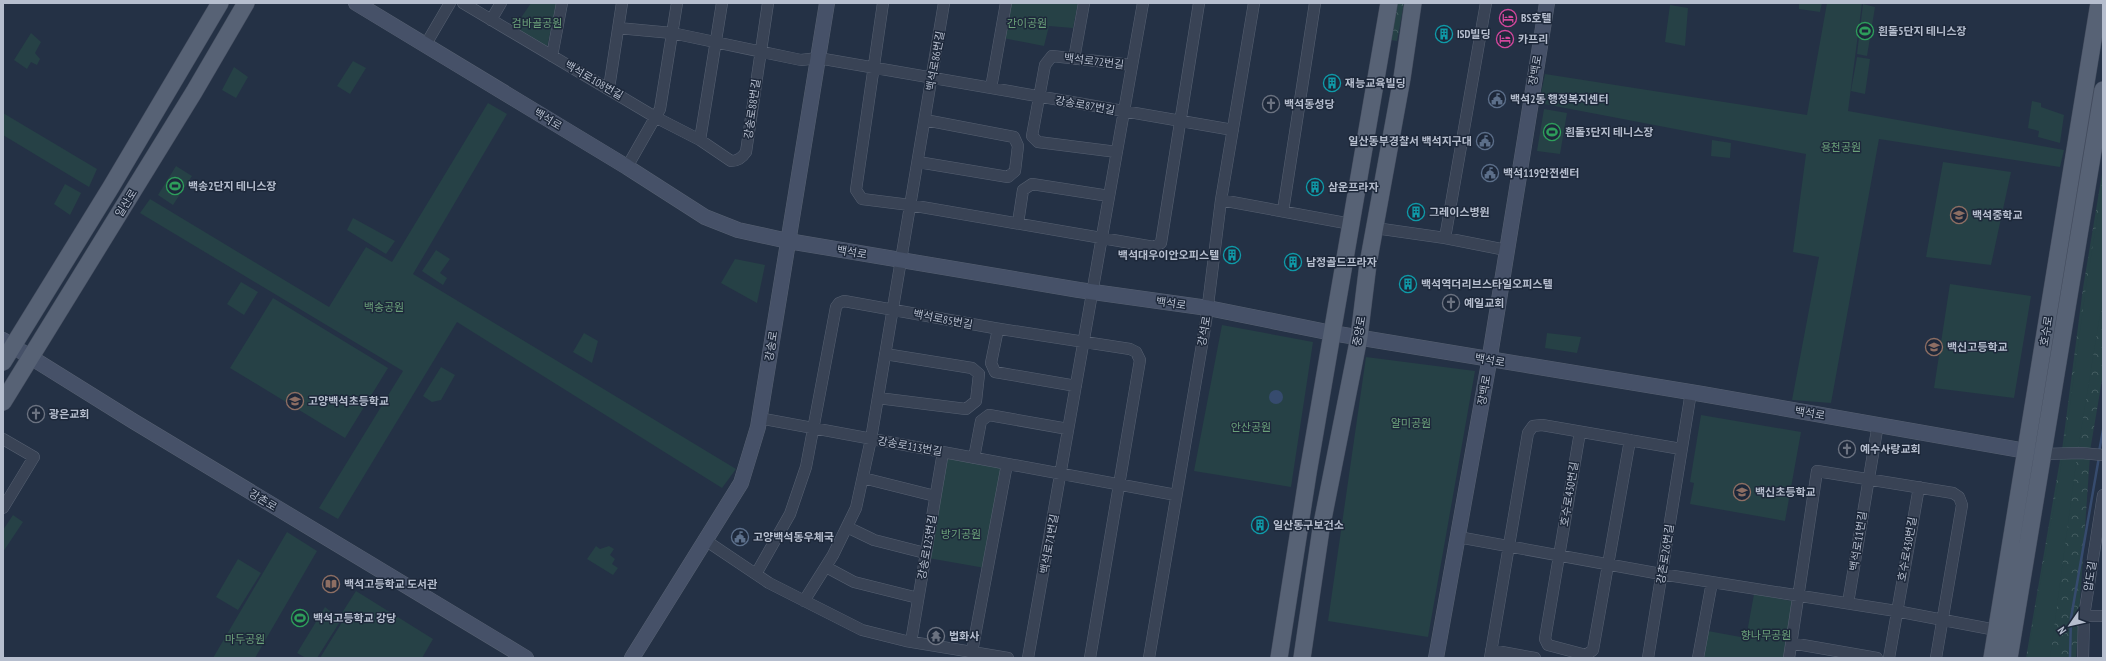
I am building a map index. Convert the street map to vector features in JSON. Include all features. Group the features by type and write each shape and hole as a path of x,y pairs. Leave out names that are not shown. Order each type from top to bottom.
{"main road":[{"name":"일산로","path":"3,362 8,342 111,187 220,3"},
{"name":"일산로","path":"3,402 174,125 246,3"},
{"name":"백석로","path":"356,3 426,44 706,217 738,230 788,241 1092,292 1208,308 1332,333 1489,360 1692,392 2043,454"},
{"name":"강송로","path":"632,658 741,483 759,418 827,3"},
{"path":"1279,658 1308,472 1389,3"},
{"name":"중앙로","path":"1302,658 1321,529 1359,337 1375,228 1402,78 1413,3"},
{"name":"장백로","path":"1436,658 1489,360 1546,3"},
{"name":"호수로","path":"1992,658 2099,3"},
{"name":"호수로","path":"2009,658 2103,90"},
{"name":"강촌로","path":"8,342 133,421 526,658"}],"street":[{"path":"426,44 450,3"},
{"name":"백석로108번길","path":"463,3 609,88 655,117 700,140 731,161 736,161"},
{"path":"491,20 501,3"},
{"path":"552,56 562,3"},
{"path":"609,88 622,3"},
{"path":"627,167 660,109 677,3"},
{"path":"700,140 714,43 722,3"},
{"name":"강송로88번길","path":"736,161 742,158 746,152 768,3"},
{"path":"884,3 856,190 862,199 910,205 1102,239 1158,246 1162,243 1179,121 1199,3"},
{"name":"백석로86번길","path":"901,260 944,3"},
{"path":"991,88 1006,3"},
{"path":"1074,59 1084,3"},
{"name":"백석로72번길","path":"1092,292 1144,3"},
{"name":"강석로","path":"1149,658 1208,308 1221,200 1254,3"},
{"path":"1283,211 1316,3"},
{"path":"1445,238 1486,3"},
{"path":"618,28 672,33 714,43 802,60 818,58"},
{"name":"백석로72번길","path":"1040,97 1045,65 1052,56 1132,66"},
{"name":"강송로87번길","path":"818,58 1233,130"},
{"path":"1040,97 1032,136 1038,142 1117,152"},
{"path":"918,162 1008,177 1015,171 1018,146 1014,137 925,120"},
{"path":"1017,223 1023,190 1032,184 1109,196"},
{"path":"1221,200 1351,224"},
{"path":"1375,228 1445,238 1506,250"},
{"path":"804,601 826,567 856,508 871,439 901,260"},
{"name":"백석로71번길","path":"1028,658 1092,292"},
{"path":"756,574 790,514 806,467 836,307 839,303 844,301 893,309"},
{"name":"백석로85번길","path":"893,309 996,329"},
{"path":"1076,386 995,372 991,363 996,329 1130,348 1136,352 1140,360 1102,577 1090,658"},
{"path":"878,398 966,409 976,401 979,374 972,368 885,354"},
{"name":"강촌로26번길","path":"1648,658 1681,449 1692,392"},
{"path":"974,458 981,421 989,415 1068,429"},
{"name":"강송로113번길","path":"759,418 1007,464 1119,483 1176,495"},
{"name":"백석로11번길","path":"1848,603 1878,424"},
{"path":"1535,658 1491,654 1528,433 1533,426 1542,425 1681,449"},
{"name":"호수로430번길","path":"1580,432 1545,640 1548,645 1586,655 1593,650 1608,565"},
{"path":"3,439 34,457 3,508"},
{"path":"1608,565 1630,440"},
{"name":"강송로125번길","path":"911,642 943,452"},
{"path":"2043,454 2103,454"},
{"path":"972,652 1007,464"},
{"path":"1789,658 1817,471 1953,493 1959,497 1962,505 1936,658"},
{"path":"863,478 936,496"},
{"name":"호수로430번길","path":"1889,658 1919,487"},
{"name":"압도길","path":"2083,658 2084,616 2103,495"},
{"path":"847,527 874,540 925,553"},
{"path":"1458,537 1608,565 1848,603 1996,630"},
{"path":"705,540 756,574 804,601 862,630 911,642 1008,658"},
{"path":"826,567 854,582 918,598"},
{"path":"1698,658 1712,582"},
{"path":"2084,616 2103,616"},
{"path":"1791,643 1877,658"}],"green space":[{"name":"검바골공원","path":"531,3 557,3 547,47 514,28"},
{"name":"간이공원","path":"1010,3 1078,3 1073,28 1049,26 1044,46 1003,38"},
{"path":"1397,3 1404,3 1397,41 1391,40"},
{"path":"1799,3 1822,3 1820,12 1799,9"},
{"name":"용천공원","path":"1827,3 1862,3 1848,111 2064,150 2060,167 1879,139 1831,403 1792,400 1819,257 1793,252 1806,154 1539,103 1545,74 1807,115"},
{"name":"흰돌5단지 테니스장","path":"1863,4 1875,7 1867,56 1857,54"},
{"path":"1670,5 1688,8 1685,46 1665,42"},
{"path":"31,33 41,42 35,53 40,59 37,65 31,62 27,69 14,60"},
{"path":"1857,57 1870,59 1865,94 1851,91"},
{"path":"353,61 366,68 350,94 337,86"},
{"path":"234,67 248,77 236,98 222,90"},
{"path":"2032,101 2041,103 2041,107 2064,115 2060,143 2038,137 2039,131 2028,128"},
{"name":"백송공원","path":"488,103 507,114 413,274 736,469 722,488 457,322 338,519 319,508 403,371 140,213 150,199 329,307 366,247 392,262"},
{"name":"흰돌3단지 테니스장","path":"1544,109 1567,113 1560,154 1537,151"},
{"path":"3,113 97,169 89,187 3,135"},
{"path":"1712,140 1731,143 1730,158 1711,156"},
{"path":"1943,162 2011,172 1991,265 1926,257"},
{"name":"백송2단지 테니스장","path":"176,166 192,176 173,205 158,195"},
{"path":"2103,168 2103,374 2090,451 2062,450 2083,288"},
{"path":"65,184 81,193 70,215 54,204"},
{"path":"2103,184 2103,296 2078,449 2064,449 2086,287"},
{"path":"353,218 395,241 386,254 347,230"},
{"path":"436,250 450,259 440,273 447,278 443,285 422,271"},
{"path":"735,259 765,265 757,303 721,283"},
{"path":"241,282 258,292 244,315 227,304"},
{"path":"1950,284 2031,296 2014,398 1934,388"},
{"path":"273,298 388,368 345,438 230,368"},
{"name":"안산공원","path":"1222,325 1313,342 1291,487 1194,471"},
{"path":"584,333 598,341 592,363 573,352"},
{"path":"1547,333 1581,337 1577,353 1545,348"},
{"name":"얄미공원","path":"1366,357 1475,371 1428,637 1328,621"},
{"path":"441,367 455,375 441,400 432,402 423,396"},
{"path":"1701,415 1801,432 1785,521 1690,504 1694,483 1690,482"},
{"path":"2061,454 2090,455 2076,658 2026,658"},
{"path":"2063,455 2077,456 2050,658 2027,658"},
{"name":"방기공원","path":"948,457 1001,467 985,568 928,558"},
{"path":"13,515 23,522 3,552 3,530"},
{"name":"마두공원","path":"287,532 317,551 255,658 213,658"},
{"path":"596,546 600,549 609,546 614,549 610,555 615,559 612,564 618,568 613,575 587,559"},
{"path":"238,559 261,573 238,610 216,597"},
{"path":"356,591 433,639 422,658 320,658 344,619 340,616"},
{"name":"향나무공원","path":"1754,594 1792,601 1783,658 1704,658 1708,631 1746,638"},
{"path":"325,607 341,620 317,658 306,658 297,653"}],"water":[{"path":"1273,390 1279,390 1283,394 1283,400 1279,404 1273,404 1269,400 1269,394"}],"waterway":[{"path":"2099,452 2103,430"},
{"path":"2070,658 2071,618 2099,457"}],"place":[{"name":"BS호텔","path":"1508,18"},
{"name":"흰돌5단지 테니스장","path":"1865,31"},
{"name":"ISD빌딩","path":"1444,34"},
{"name":"카프리","path":"1505,39"},
{"name":"재능교육빌딩","path":"1332,83"},
{"name":"백석2동 행정복지센터","path":"1497,99"},
{"name":"백석동성당","path":"1271,104"},
{"name":"흰돌3단지 테니스장","path":"1552,132"},
{"name":"일산동부경찰서 백석지구대","path":"1485,141"},
{"name":"백석119안전센터","path":"1490,173"},
{"name":"백송2단지 테니스장","path":"175,186"},
{"name":"삼운프라자","path":"1315,187"},
{"name":"그레이스병원","path":"1416,212"},
{"name":"백석중학교","path":"1959,215"},
{"name":"백석대우이안오피스텔","path":"1232,255"},
{"name":"남정골드프라자","path":"1293,262"},
{"name":"백석역더리브스타일오피스텔","path":"1408,284"},
{"name":"예일교회","path":"1451,303"},
{"name":"백신고등학교","path":"1934,347"},
{"name":"고양백석초등학교","path":"295,401"},
{"name":"광은교회","path":"36,414"},
{"name":"예수사랑교회","path":"1847,449"},
{"name":"백신초등학교","path":"1742,492"},
{"name":"일산동구보건소","path":"1260,525"},
{"name":"고양백석동우체국","path":"740,537"},
{"name":"백석고등학교 도서관","path":"331,584"},
{"name":"백석고등학교 강당","path":"300,618"},
{"name":"법화사","path":"936,636"}]}
